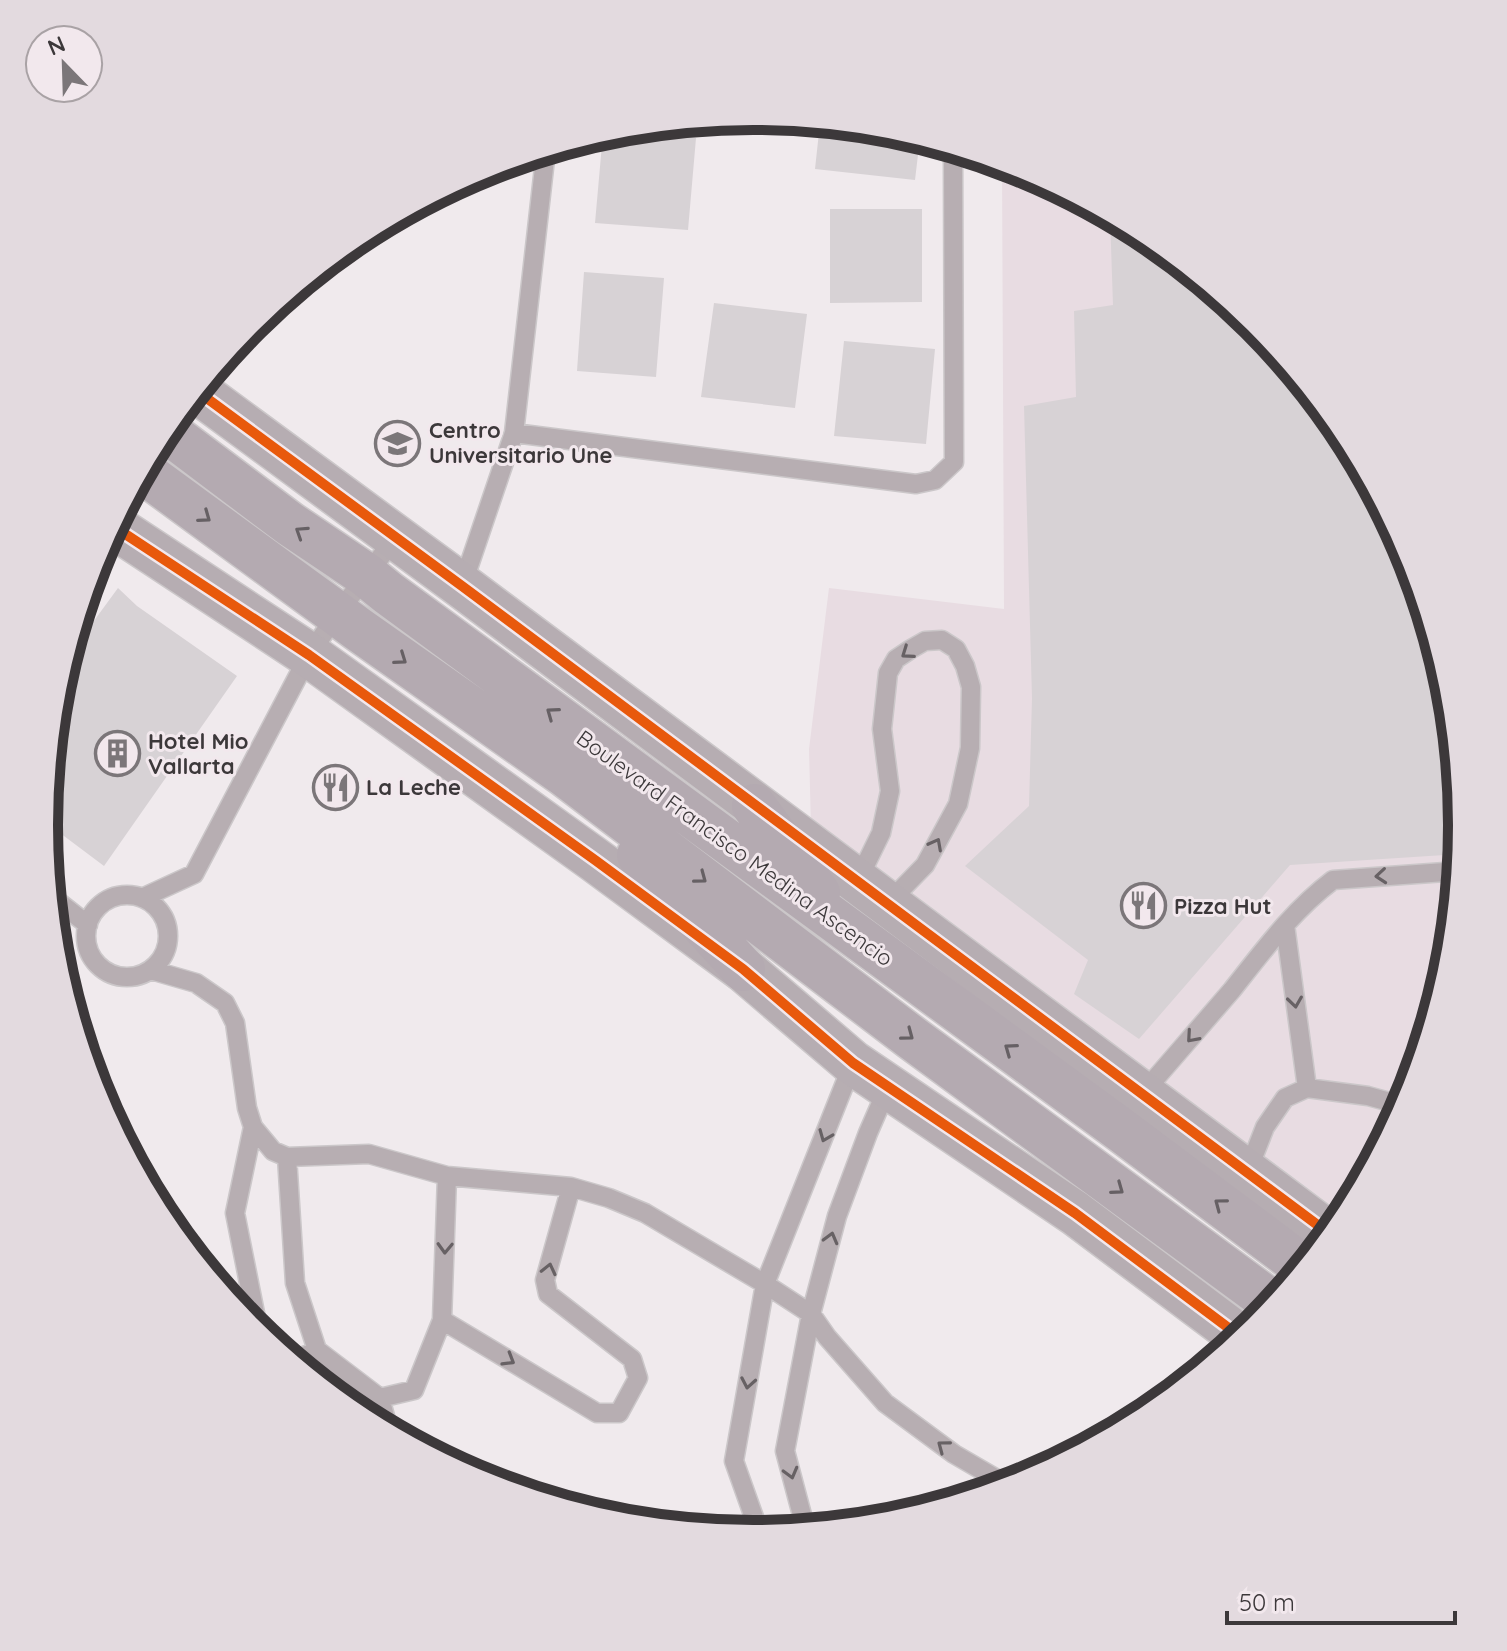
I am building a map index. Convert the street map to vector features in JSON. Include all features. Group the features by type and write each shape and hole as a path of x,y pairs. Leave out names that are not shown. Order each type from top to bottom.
{"highway":[{"name":"Boulevard Francisco Medina Ascencio","path":"176,438 1295,1261"},
{"name":"Boulevard Francisco Medina Ascencio","path":"151,478 564,774 912,1038 1264,1297"},
{"path":"564,774 743,969"},
{"path":"754,806 843,927"},
{"path":"1269,1241 1301,1254"}],"main road":[{"path":"206,397 1321,1227"},
{"path":"123,533 309,655 743,969 870,1075 1075,1213 1231,1330"}],"lane":[{"path":"514,433 916,484 935,480 954,462 953,160"},
{"path":"462,586 514,433 545,163"},
{"path":"142,898 194,874 309,655 395,538"},
{"path":"942,640 956,649 971,687 970,748 958,804 925,865 872,893 890,791 882,729 888,673 896,659 911,649 925,641 942,640"},
{"path":"1142,1094 1285,925 1333,880 1448,872"},
{"path":"125,895 142,898 164,916 168,945 162,959 151,970 124,978 110,974 98,965 90,953 86,939 88,925 95,910 109,900 125,895"},
{"path":"63,905 88,925"},
{"path":"1285,925 1307,1088"},
{"path":"151,970 196,983 225,1003 235,1023 247,1108 253,1127 273,1151 287,1157 369,1154 447,1176 571,1187 645,1213 811,1314 827,1337 885,1403 954,1454 994,1478"},
{"path":"755,1521 734,1461 765,1284 870,1075"},
{"path":"803,1520 785,1451 811,1314 837,1216 868,1133 870,1075"},
{"path":"1247,1173 1265,1127 1285,1098 1307,1088 1368,1096 1391,1102"},
{"path":"253,1127 235,1213 254,1309"},
{"path":"287,1157 295,1283 317,1350 380,1398 385,1415"},
{"path":"380,1398 414,1390 442,1320 447,1176"},
{"path":"442,1320 597,1413 619,1413 638,1378 632,1359 548,1294 545,1280 571,1187"},
{"path":"305,1356 317,1350"}],"shaded area":[{"path":"1002,176 1061,202 1140,247 1212,303 1245,334 1305,402 1332,439 1377,518 1412,602 1436,690 1448,780 1448,871 1443,916 1425,1006 1396,1092 1356,1173 1333,1210 811,827 809,749 829,588 1004,609"}],"building":[{"path":"819,133 919,150 915,180 815,169"},
{"path":"667,136 696,138 688,230 595,223 602,147"},
{"path":"830,209 922,209 922,302 830,303"},
{"path":"1110,229 1177,274 1245,334 1305,402 1332,439 1377,518 1412,602 1436,690 1448,780 1448,855 1290,865 1139,1039 1074,994 1088,960 965,866 1029,806 1032,698 1024,406 1076,397 1074,311 1113,305"},
{"path":"584,272 664,278 656,377 577,371"},
{"path":"714,303 807,314 795,408 701,397"},
{"path":"844,341 935,349 926,444 834,436"},
{"name":"Hotel Mio Vallarta","path":"118,588 137,606 237,676 104,866 58,832 64,735 71,690 86,632"}],"cycle path":[{"path":"206,397 1321,1227"},
{"path":"123,533 309,655 595,860 743,969 853,1063 1075,1213 1231,1330"}],"place":[{"name":"Centro Universitario Une","path":"398,443"},
{"name":"Hotel Mio Vallarta","path":"117,754"},
{"name":"La Leche","path":"335,787"},
{"name":"Pizza Hut","path":"1143,906"}]}
